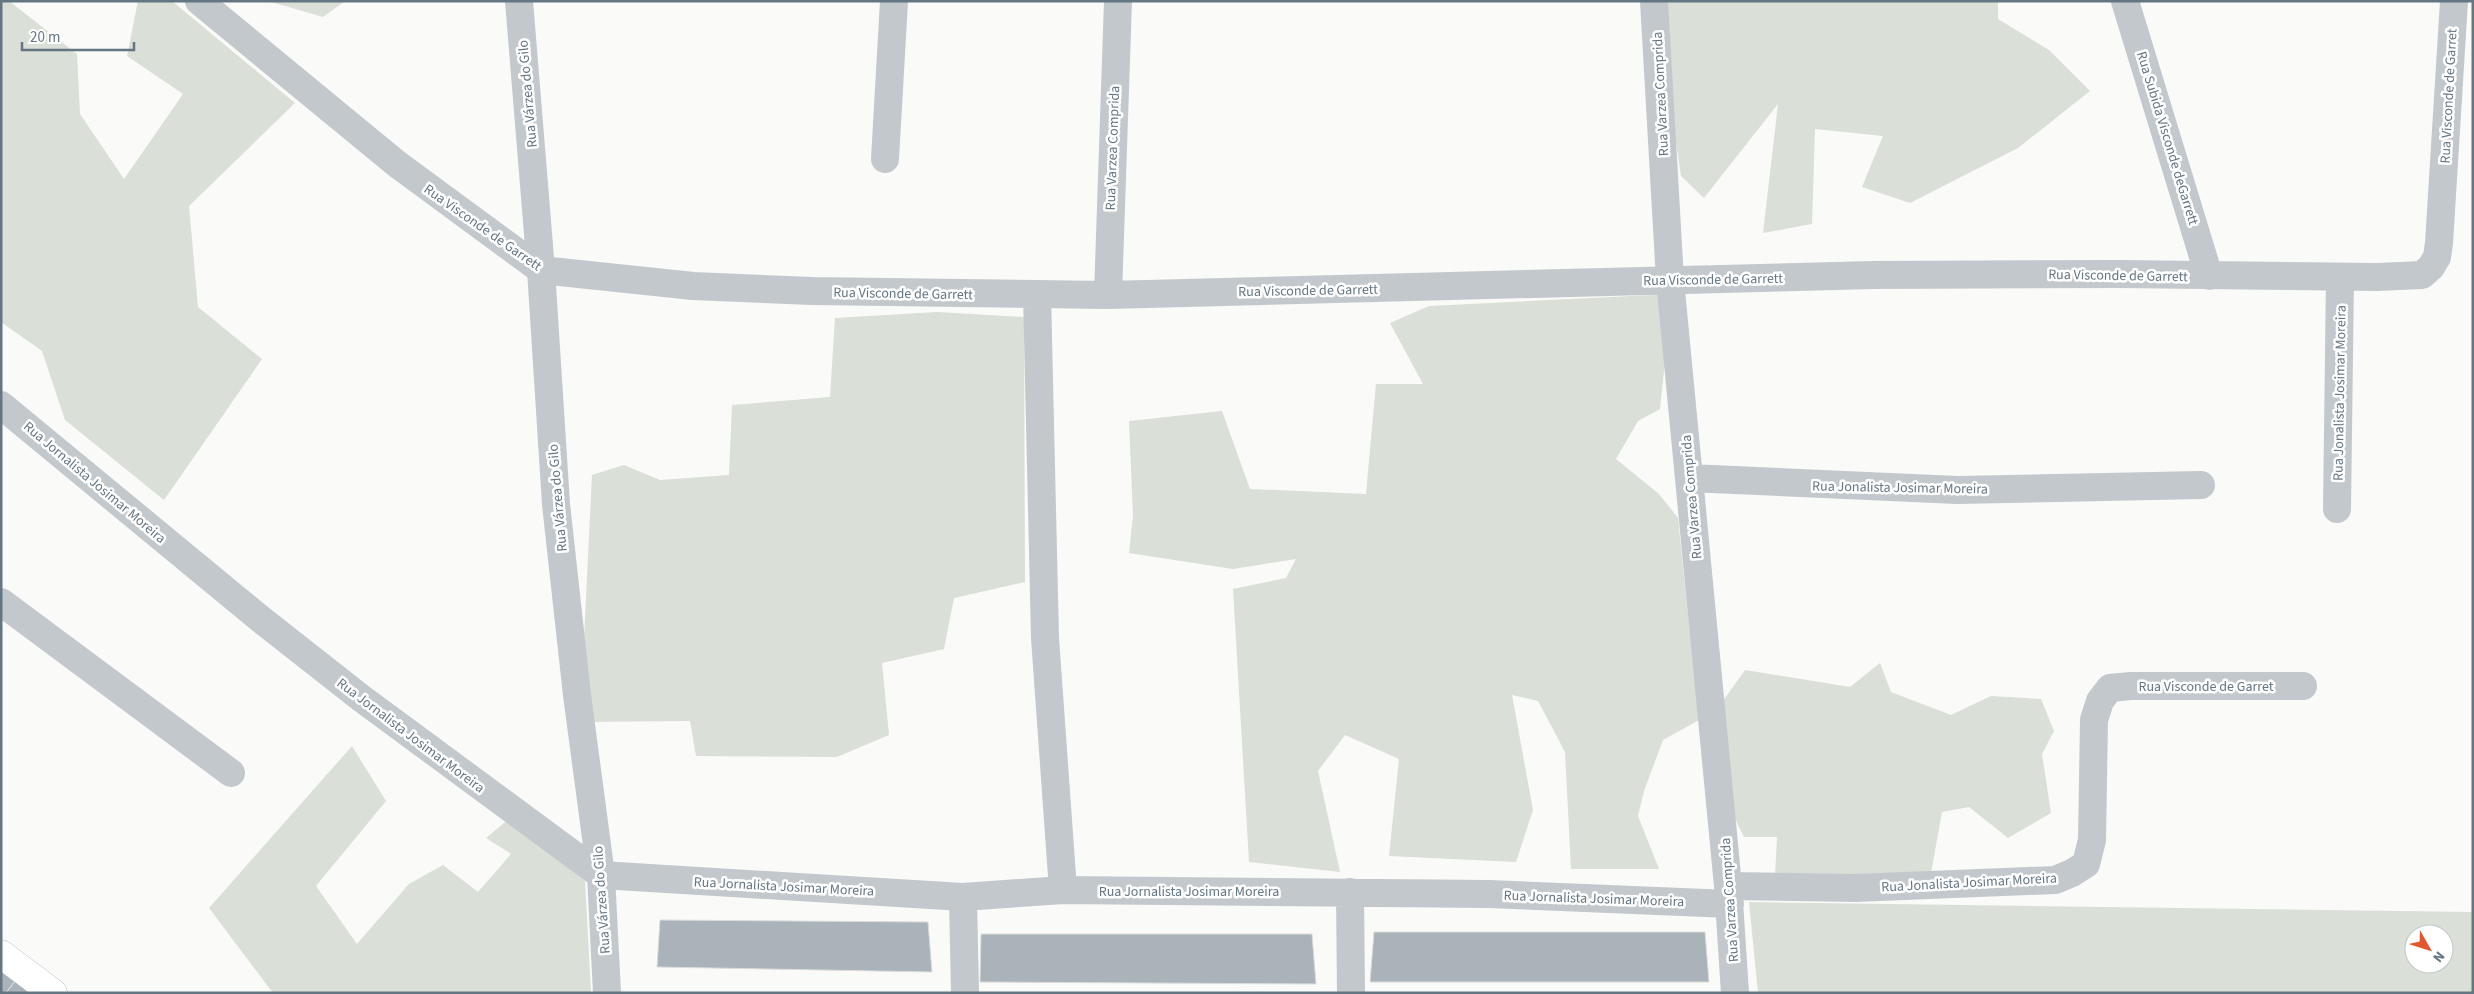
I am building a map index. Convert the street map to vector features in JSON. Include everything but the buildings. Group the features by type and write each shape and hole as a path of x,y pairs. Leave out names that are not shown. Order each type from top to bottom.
{"street":[{"name":"Rua Visconde de Garrett","path":"199,1 397,164 541,270 693,286 832,292 1108,295 1883,275 2119,274 2340,277 2422,275 2431,267 2437,256 2443,192"},
{"name":"Rua Várzea do Gilo","path":"519,1 541,270 556,504 577,695 601,875 607,993"},
{"path":"885,159 894,1"},
{"name":"Rua Varzea Comprida","path":"1108,295 1118,1"},
{"name":"Rua Varzea Comprida","path":"1654,1 1670,280 1729,895 1735,993"},
{"name":"Rua Subida Visconde deGarrett","path":"2125,1 2209,276"},
{"name":"Rua Visconde de Garret","path":"2443,192 2454,1"},
{"name":"Rua Jonalista Josimar Moreira","path":"2337,510 2340,277"},
{"path":"1037,294 1044,638 1063,890"},
{"name":"Rua Jornalista Josimar Moreira","path":"1,405 258,617 361,698 601,875 963,897 1063,890 1729,895"},
{"name":"Rua Jonalista Josimar Moreira","path":"1689,478 1957,490 2201,485"},
{"path":"1,602 231,773"},
{"name":"Rua Visconde de Garret","path":"2110,688 2131,686 2303,686"},
{"name":"Rua Jonalista Josimar Moreira","path":"1729,895 2056,880 2072,873 2086,864 2092,840 2094,720 2100,701 2110,688"},
{"path":"1350,892 1351,993"},
{"path":"963,897 965,993"},
{"path":"1,954 53,993"}],"shaded area":[{"path":"1,1 9,1 77,54 80,114 124,179 183,94 127,56 138,1 172,1 295,103 189,206 198,307 262,359 164,500 65,420 42,351 1,322"},
{"path":"268,1 345,1 323,17"},
{"path":"1655,1 1998,1 1998,19 2049,50 2090,91 2018,148 1910,203 1862,187 1883,136 1815,129 1812,224 1763,233 1778,104 1704,198 1681,176"},
{"path":"1672,294 1660,409 1638,421 1616,459 1659,494 1678,518 1699,720 1663,740 1644,791 1638,816 1659,869 1571,869 1565,752 1538,701 1512,695 1533,810 1516,862 1389,856 1399,759 1345,735 1318,771 1340,872 1249,862 1233,589 1286,578 1296,559 1233,569 1129,553 1133,516 1129,421 1222,411 1250,489 1366,494 1376,384 1423,384 1390,323 1429,306"},
{"path":"937,312 1024,317 1025,582 954,598 944,649 882,663 889,735 837,757 696,756 690,721 580,722 592,475 624,465 660,480 729,475 732,405 830,397 835,318"},
{"path":"1880,663 1891,692 1951,715 1991,696 2041,699 2054,731 2042,754 2051,813 2008,838 1969,807 1942,812 1931,873 1775,876 1777,837 1744,837 1719,786 1712,716 1745,670 1850,687"},
{"path":"352,746 386,801 316,886 357,944 409,884 443,865 478,892 511,854 486,838 516,813 585,881 591,993 273,993 209,908"},
{"path":"1749,902 2473,912 2473,993 1758,993"}]}
